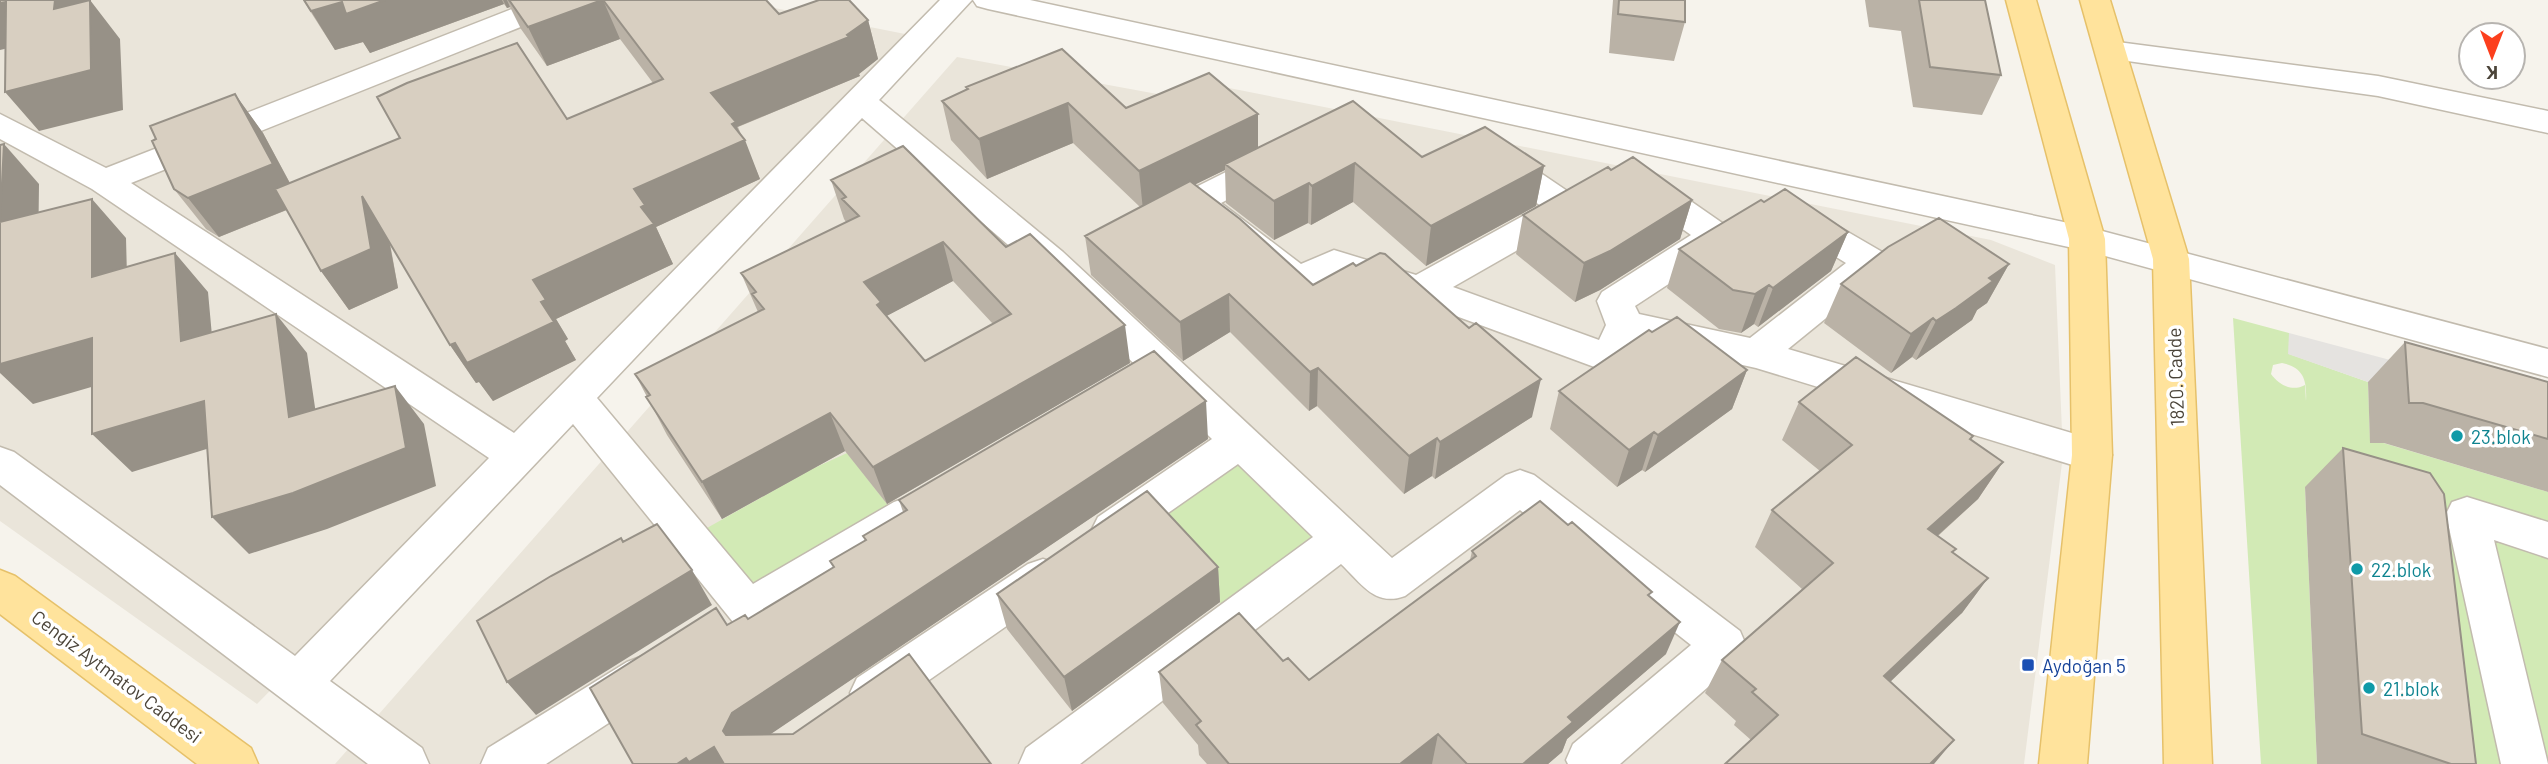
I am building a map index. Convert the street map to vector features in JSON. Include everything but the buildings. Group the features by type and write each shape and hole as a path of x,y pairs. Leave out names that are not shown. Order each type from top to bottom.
{"main road":[{"path":"2021,0 2087,239 2092,455 2063,764"},
{"name":"1820. Cadde","path":"2095,0 2171,260 2188,764"},
{"name":"Cengiz Aytmatov Caddesi","path":"0,589 234,764"}],"street":[{"path":"104,181 562,0"},
{"path":"298,683 957,0"},
{"path":"988,0 2087,239 2548,363"},
{"path":"2110,50 2378,86 2548,122"},
{"path":"1364,117 1413,93"},
{"path":"860,100 1071,263 1161,366 1390,583 1520,487 1724,645 1590,760 1592,764"},
{"path":"1420,289 1567,207 1472,142 1480,108"},
{"path":"0,125 104,181 517,456"},
{"path":"1304,147 1183,207 1298,281 1334,262 1420,289 1608,358 1625,325 1615,301 1716,236 1635,179 1626,139"},
{"path":"1756,354 1871,262 1777,206 1778,172"},
{"path":"1625,325 1756,354 2092,455"},
{"path":"1126,387 1161,366"},
{"path":"573,397 713,631"},
{"path":"839,717 1240,441"},
{"path":"0,463 405,764"},
{"path":"505,764 713,631 936,498"},
{"path":"2525,764 2467,514 2548,540"},
{"path":"1043,764 1343,539"}],"shaded area":[{"path":"0,0 735,0 915,36 257,704 0,521"},
{"path":"957,57 1179,98 1219,86 1991,240 2055,265 2063,455 2024,764 335,764"},
{"path":"2289,333 2548,402 2548,434 2368,382 2288,354"}],"green space":[{"path":"2233,318 2289,333 2289,354 2368,382 2370,439 2548,492 2548,764 2423,764 2305,487 2317,764 2261,764","holes":["2273,365 2289,365 2303,376 2306,387 2306,401 2305,385 2295,388 2286,386 2271,374"]},
{"path":"1240,441 1343,539 1226,609 1138,511"},
{"path":"847,453 891,509 748,609 691,537 810,470"}],"place":[{"name":"23.blok","path":"2457,436"},
{"name":"22.blok","path":"2357,569"},
{"name":"Aydoğan 5","path":"2028,665"},
{"name":"21.blok","path":"2369,688"}]}
